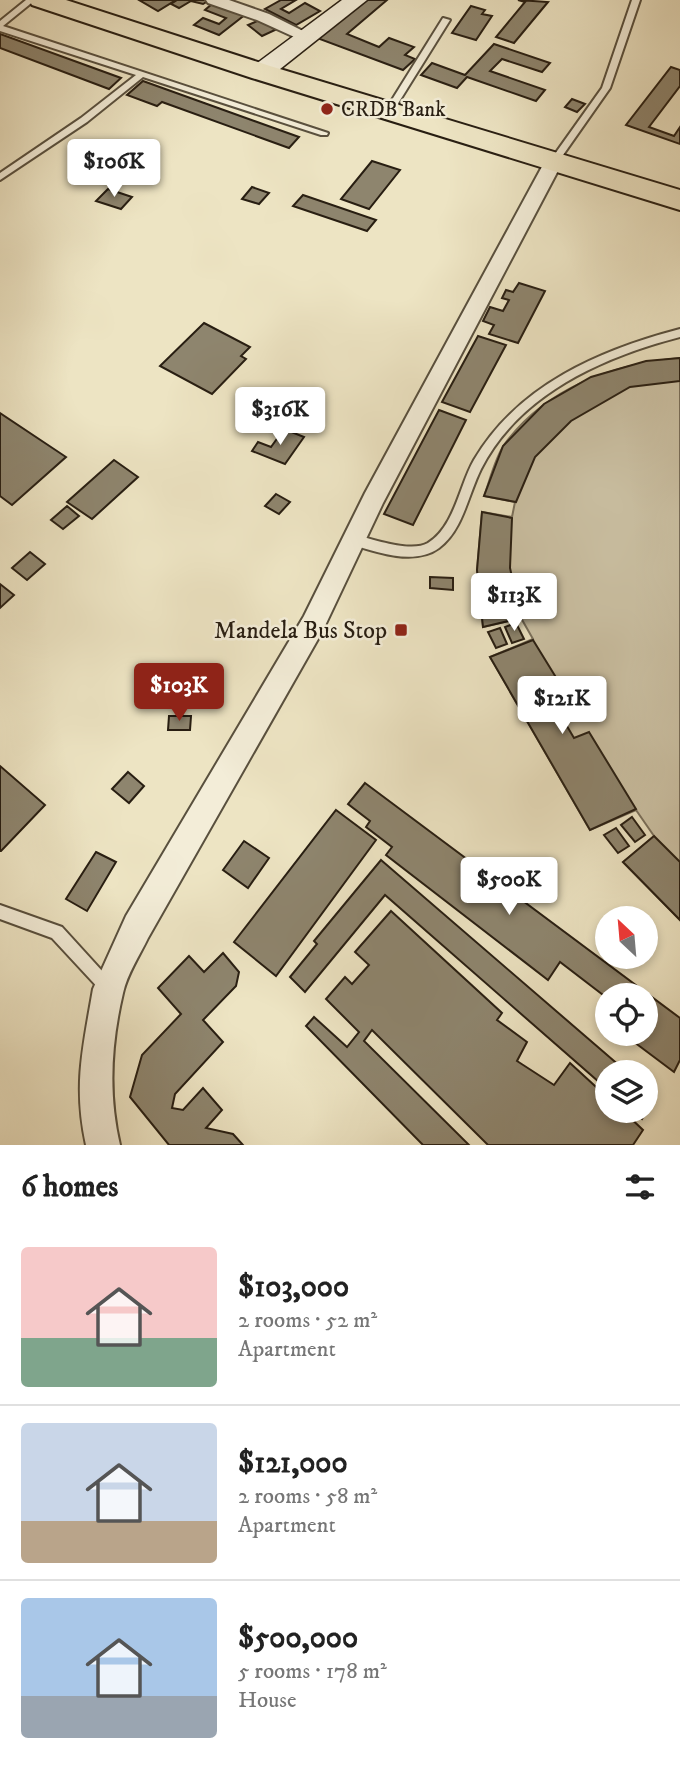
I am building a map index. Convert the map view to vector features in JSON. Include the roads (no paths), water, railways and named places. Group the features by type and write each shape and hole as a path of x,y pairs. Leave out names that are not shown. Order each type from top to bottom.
{"highway":[{"path":"41,0 261,72 680,200"}],"street":[{"path":"214,0 263,17 307,37"},
{"path":"261,72 307,37 345,3"},
{"path":"103,1145 95,1110 95,1072 108,989 137,927 313,624 373,500 553,163"}],"lane":[{"path":"0,27 31,0"},
{"path":"553,163 606,88 636,0"},
{"path":"390,111 446,20"},
{"path":"0,27 324,133"},
{"path":"0,177 84,120 142,74"},
{"path":"355,540 415,552 431,547 448,531 478,463 501,432 535,399 559,379 641,342 680,333"},
{"path":"0,912 57,932 108,989"}],"place":[{"name":"CRDB Bank","path":"327,109"},
{"name":"Mandela Bus Stop","path":"401,630"}]}
